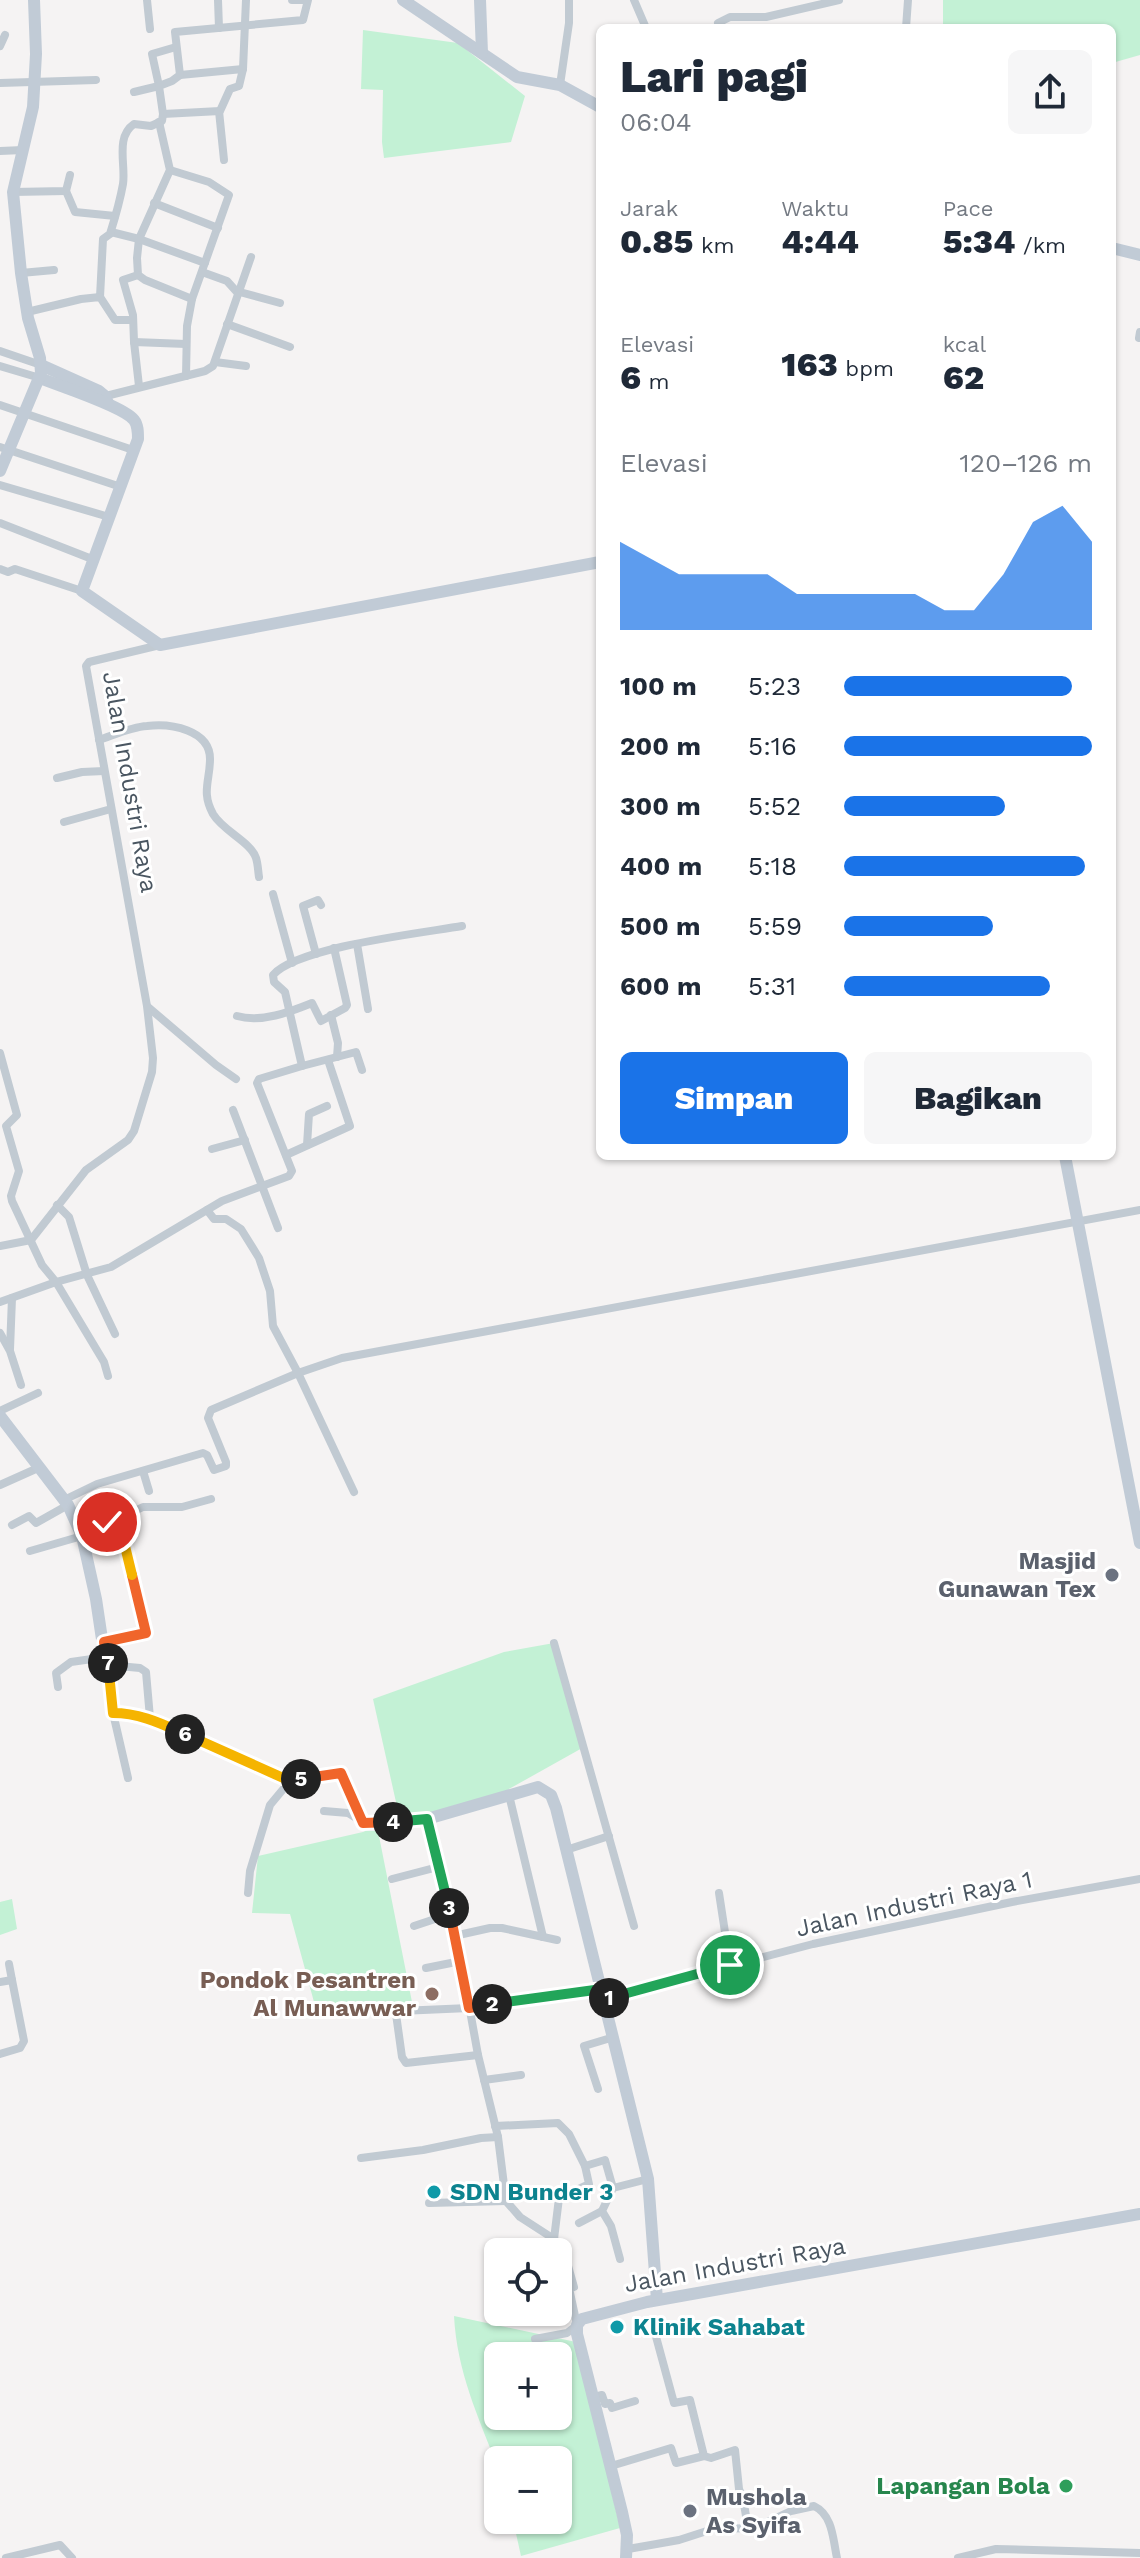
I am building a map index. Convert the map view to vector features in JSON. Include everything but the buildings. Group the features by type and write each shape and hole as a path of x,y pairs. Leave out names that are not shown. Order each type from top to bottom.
{"street":[{"path":"0,471 5,448 24,413 40,371 21,273 13,192 29,131 35,83 34,0"},
{"path":"147,0 150,29"},
{"path":"224,160 219,111 230,89 240,85 246,0"},
{"path":"180,75 175,32 303,20 308,0 292,0"},
{"path":"403,0 517,77 560,85 596,105"},
{"path":"480,0 482,53"},
{"path":"560,85 569,23 569,0"},
{"path":"634,0 644,24"},
{"path":"718,23 730,17 766,17 839,0"},
{"path":"906,24 908,0"},
{"path":"219,1 219,28"},
{"path":"0,46 5,35"},
{"path":"138,275 139,239 170,170 152,54 176,47"},
{"path":"134,92 159,86 180,75 243,69"},
{"path":"0,83 96,80"},
{"path":"133,320 115,320 100,297 103,239 111,232 124,179 123,144 128,129 134,124 151,126 161,118 219,111"},
{"path":"0,151 23,150"},
{"path":"170,170 209,182 229,193 192,299 186,344 186,376"},
{"path":"70,175 66,191 75,212 115,216"},
{"path":"13,192 66,191"},
{"path":"154,203 218,228"},
{"path":"111,232 139,239 204,267 238,291 280,303"},
{"path":"1116,249 1140,255"},
{"path":"102,400 139,386 210,369 251,257"},
{"path":"21,273 54,270"},
{"path":"138,275 192,299"},
{"path":"138,275 123,280 133,320 139,386"},
{"path":"27,312 100,297"},
{"path":"227,324 290,347"},
{"path":"1139,338 1140,332"},
{"path":"134,342 186,344"},
{"path":"0,351 102,400 134,420 138,430 138,439 82,591"},
{"path":"215,362 246,366"},
{"path":"0,366 40,371"},
{"path":"0,405 133,450"},
{"path":"5,448 121,487"},
{"path":"0,485 109,517"},
{"path":"0,523 92,559"},
{"name":"Jalan Industri Raya","path":"31,1240 86,1170 128,1140 134,1131 152,1072 147,1006 87,663 160,645 596,563"},
{"path":"0,569 8,572 15,569 82,591 160,645"},
{"path":"99,740 144,726 164,725 190,732 204,740 209,749 210,762 206,796 209,806 222,827 253,852 259,877"},
{"path":"57,778 104,771"},
{"path":"64,822 111,809"},
{"path":"273,894 292,963"},
{"path":"299,894 316,954"},
{"path":"303,906 318,900 321,905"},
{"path":"302,1066 284,990 276,984 273,975 276,971 334,948 462,926"},
{"path":"357,944 368,1009"},
{"path":"237,1016 256,1018 290,1012 312,1003 320,1021 347,1005 334,948"},
{"path":"147,1006 236,1079"},
{"path":"286,1155 350,1126 333,1058 338,1043 331,1015"},
{"path":"0,1302 117,1264 232,1196 291,1174 257,1080 356,1052 362,1070"},
{"path":"0,1053 17,1115 6,1126 19,1171 11,1198 42,1265 56,1282 104,1362 108,1376"},
{"path":"307,1145 309,1114 327,1106"},
{"path":"233,1110 278,1228"},
{"path":"212,1149 245,1140"},
{"path":"1066,1160 1140,1541"},
{"path":"57,1205 69,1217 87,1275 115,1334"},
{"path":"207,1210 214,1219 226,1219 247,1235 259,1258 268,1282 273,1326 354,1492"},
{"path":"12,1525 29,1516 36,1523 97,1484 203,1453 215,1471 226,1466 208,1418 209,1413 298,1373 342,1358 1140,1210"},
{"path":"0,1246 31,1240"},
{"path":"10,1351 12,1298"},
{"path":"0,1333 10,1351 21,1385"},
{"path":"38,1393 0,1414 5,1434 66,1502 82,1536 104,1642 113,1713 128,1778"},
{"path":"0,1485 38,1468"},
{"path":"143,1471 149,1491"},
{"path":"30,1551 82,1536 143,1507 182,1507 211,1499"},
{"path":"104,1642 146,1633 123,1538 111,1537 107,1522"},
{"path":"554,1643 634,1926"},
{"path":"58,1687 56,1673 71,1662 107,1661 140,1668 146,1672 150,1718"},
{"path":"113,1713 150,1718 290,1781 341,1773 363,1823"},
{"path":"248,1893 251,1864 270,1805 290,1781"},
{"path":"324,1811 348,1813 368,1825 427,1819 538,1787 551,1795 604,1994 648,2179 657,2300"},
{"path":"509,1795 543,1937"},
{"path":"427,1819 498,2137 506,2201 520,2217 552,2238"},
{"path":"566,1850 609,1836"},
{"path":"392,1879 438,1867"},
{"name":"Jalan Industri Raya 1","path":"478,2055 410,2063 403,2061 397,2012 604,1994 813,1944 1140,1879"},
{"path":"719,1893 730,1965"},
{"path":"414,1926 450,1914"},
{"path":"454,1936 502,1928 557,1940"},
{"path":"426,1968 461,1961"},
{"path":"0,2054 20,2048 23,2043 9,1964"},
{"path":"0,1982 12,1980"},
{"path":"598,2089 584,2046 614,2037"},
{"path":"484,2080 521,2075"},
{"path":"495,2126 558,2123 569,2134 585,2166 589,2184 559,2198 554,2238"},
{"path":"361,2158 498,2137"},
{"path":"579,2223 602,2211 613,2188 606,2161 585,2166"},
{"path":"613,2188 648,2179"},
{"path":"429,2203 506,2201"},
{"path":"602,2211 611,2226 620,2259"},
{"name":"Jalan Industri Raya","path":"577,2325 591,2315 657,2300 1140,2214"},
{"path":"572,2302 627,2535 627,2554 713,2529 755,2528 799,2508 814,2506 828,2517 837,2558"},
{"path":"535,2339 567,2333 577,2325"},
{"path":"655,2333 674,2403 690,2400 704,2456"},
{"path":"594,2397 602,2395 605,2404 610,2403 612,2408 635,2401"},
{"path":"611,2466 671,2448 676,2463 704,2456 711,2458 735,2450 739,2489 748,2528"},
{"path":"6,2558 60,2545 72,2558"},
{"path":"958,2558 991,2554 1140,2553"}],"green space":[{"path":"943,0 1140,0 1140,55 1116,62 1116,24 943,24"},
{"path":"363,30 458,43 525,96 511,142 384,158 383,90 361,89"},
{"path":"554,1643 584,1747 484,1803 400,1820 373,1699 504,1652"},
{"path":"377,1826 412,2002 317,2013 290,1914 252,1913 258,1856"},
{"path":"12,1899 17,1929 0,1935 0,1902"},
{"path":"454,2316 484,2322 484,2326 501,2326 576,2342 620,2528 521,2556 516,2534 572,2534 572,2446 490,2446 470,2394 459,2356"}],"place":[{"name":"Masjid Gunawan Tex","path":"1112,1575"},
{"name":"Pondok Pesantren Al Munawwar","path":"432,1994"},
{"name":"SDN Bunder 3","path":"434,2192"},
{"name":"Klinik Sahabat","path":"617,2327"},
{"name":"Lapangan Bola","path":"1066,2486"},
{"name":"Mushola As Syifa","path":"690,2511"}],"route":[{"path":"107,1522 111,1537 123,1538 146,1632 104,1642 113,1713 150,1718 290,1781 341,1773 361,1820 368,1825 427,1819 469,2008 602,1989 605,1999 730,1965"}]}
